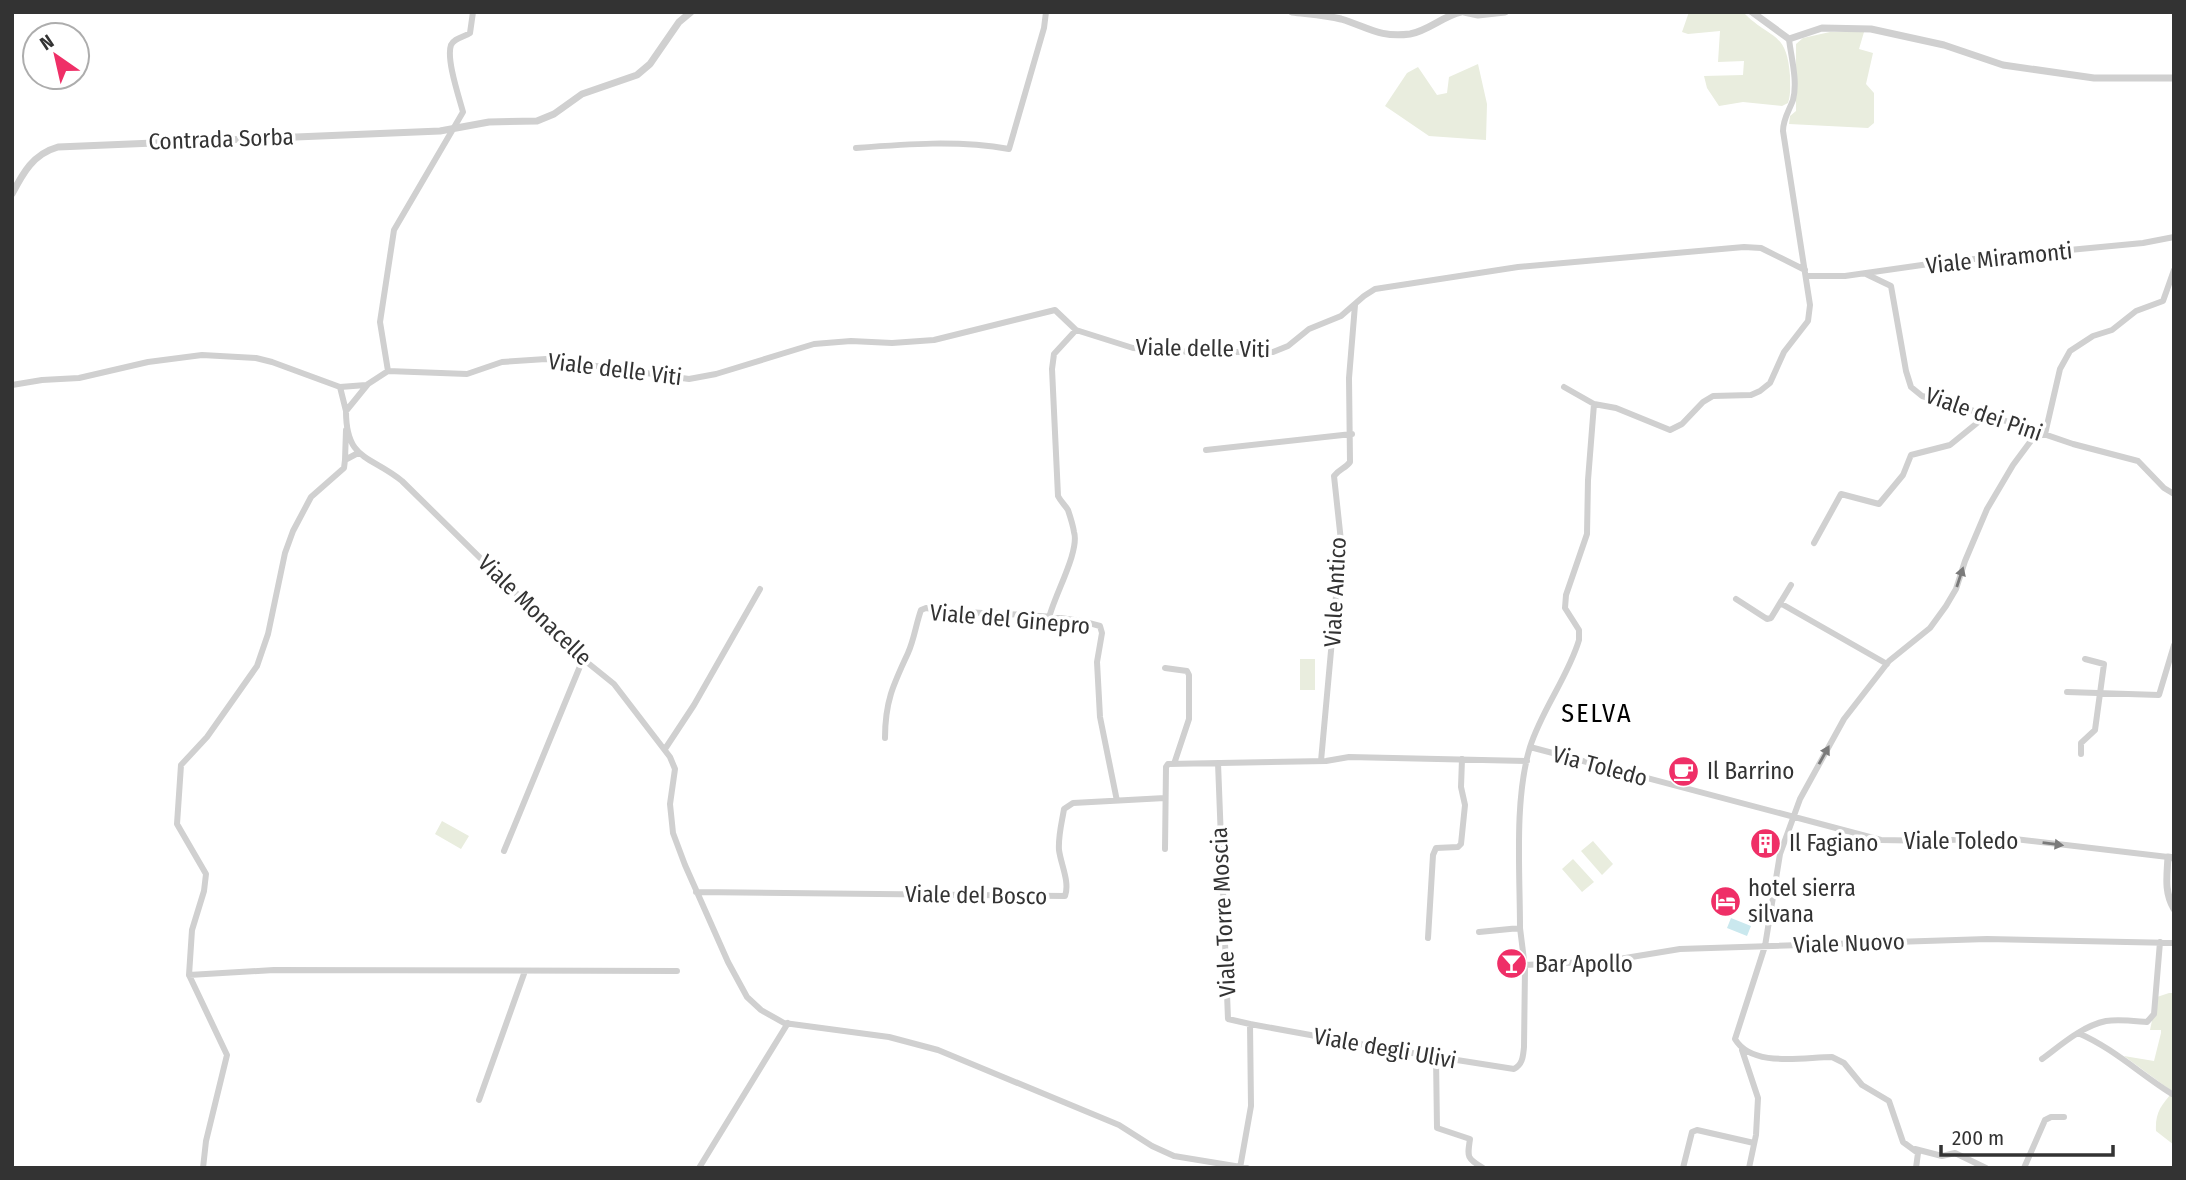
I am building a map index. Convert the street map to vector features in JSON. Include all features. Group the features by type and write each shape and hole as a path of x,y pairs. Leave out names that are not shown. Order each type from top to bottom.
{"street":[{"path":"346,411 368,384 388,371 380,322 394,230 463,112 452,67 451,47 453,42 470,33 473,12"},
{"path":"679,12 679,22"},
{"name":"Contrada Sorba","path":"12,194 27,167 38,156 58,147 453,130 489,122 537,121 554,114 582,94 637,75 659,54 679,22 691,12"},
{"path":"856,148 978,143 1009,149 1044,28 1046,12"},
{"path":"1292,12 1346,17 1375,33 1413,33 1452,13 1478,15 1505,12"},
{"path":"1564,387 1594,404 1616,408 1670,430 1682,424 1703,402 1713,396 1751,395 1760,391 1770,383 1784,352 1808,321 1810,305 1806,273 1783,131 1783,121 1793,100 1794,82 1789,38 1752,12"},
{"path":"1789,38 1822,28 1871,29 1944,46 2003,65 2094,78 2174,78"},
{"name":"Viale Miramonti","path":"1806,273 1824,276 1866,274 1943,262 2143,243 2174,237"},
{"name":"Viale delle Viti","path":"388,371 467,374 502,362 546,359 690,379 716,374 814,344 926,341 1048,310 1059,313 1076,330 1133,348 1191,352 1273,352 1288,346 1309,329 1341,316 1375,289 1423,281 1518,267 1744,247 1761,248 1806,273"},
{"path":"1986,1168 1955,1153 1942,1156 1916,1149 1903,1142 1889,1101 1862,1085 1839,1059 1758,1058 1747,1053 1735,1040 1765,946 1780,854 1793,816 1844,719 1887,664 1930,628 1947,606 1987,509 2013,465 2033,438 2045,434 2060,369 2070,351 2093,336 2112,330 2136,310 2163,301 2174,270"},
{"name":"Viale dei Pini","path":"1866,274 1891,286 1906,371 1912,387 1922,396 2138,461 2164,488 2174,494"},
{"name":"Viale Antico","path":"1321,761 1340,541 1335,475 1350,462 1352,435 1349,378 1355,304"},
{"path":"1049,618 1053,600 1068,569 1075,542 1075,533 1067,509 1058,496 1052,369 1054,354 1076,330"},
{"path":"12,385 79,378 148,362 202,355 256,358 340,387 368,384"},
{"path":"203,1168 206,1141 227,1055 189,975 192,930 204,891 206,874 177,824 181,765 207,737 257,666 268,634 285,553 293,531 311,496 344,468 346,411 340,387"},
{"path":"1524,965 1520,928 1521,808 1530,747 1579,640 1579,630 1565,608 1566,595 1587,534 1594,404"},
{"path":"1814,543 1841,494 1879,505 1903,475 1911,455 1950,445 1982,419 1983,414"},
{"path":"345,460 358,453 346,428"},
{"path":"1206,450 1352,435"},
{"name":"Viale Monacelle","path":"358,453 402,481 583,659 614,684 665,749 675,769 670,804 673,833 696,892 747,997 772,1017 788,1023"},
{"path":"1736,599 1767,619 1771,618 1791,585"},
{"path":"665,749 694,705 760,589"},
{"path":"1780,603 1887,664"},
{"name":"Viale del Ginepro","path":"885,738 885,713 921,610 926,608 1049,618 1100,626 1102,633 1097,662 1099,704 1117,801"},
{"path":"2067,692 2159,695 2174,645"},
{"path":"504,851 583,659"},
{"path":"2081,754 2081,743 2095,730 2104,664 2085,659"},
{"path":"1164,668 1187,671 1189,675 1189,719 1174,764"},
{"name":"Via Toledo","path":"1530,747 1793,816"},
{"path":"1166,849 1165,797 1168,764 1321,761 1349,757 1527,761"},
{"path":"1428,938 1433,855 1436,848 1458,848 1461,844 1465,805 1461,787 1462,760"},
{"name":"Viale Torre Moscia","path":"1217,763 1228,1019 1250,1024 1251,1106 1242,1167"},
{"name":"Viale del Bosco","path":"696,892 1065,896 1068,889 1059,849 1059,832 1064,809 1073,803 1165,797"},
{"name":"Viale Toledo","path":"1793,816 1881,840 1936,841 1997,837 2171,858"},
{"path":"2171,858 2167,898 2174,909"},
{"path":"1479,932 1520,928"},
{"name":"Viale Nuovo","path":"1524,965 1607,961 1680,949 1765,946 1987,939 2174,943"},
{"path":"2042,1059 2078,1033 2107,1021 2147,1022 2151,1019 2154,1014 2160,942"},
{"name":"Viale degli Ulivi","path":"1250,1024 1514,1069 1520,1066 1524,1047 1524,965"},
{"path":"189,975 274,970 677,971"},
{"path":"479,1100 525,971"},
{"path":"699,1168 788,1023 911,1041 992,1071 1118,1125 1174,1156 1242,1167"},
{"path":"2078,1033 2099,1042 2172,1094"},
{"path":"1742,1048 1758,1098 1749,1168"},
{"path":"1436,1057 1437,1128 1470,1139 1470,1160 1483,1168"},
{"path":"2024,1168 2045,1120 2051,1116 2064,1117"},
{"path":"1683,1168 1692,1132 1697,1130 1754,1143"},
{"path":"1916,1149 1919,1158 1916,1168"}],"shaded area":[{"path":"1689,12 1743,12 1776,37 1788,61 1788,103 1782,106 1743,102 1719,106 1707,88 1704,76 1743,75 1744,61 1718,62 1720,31 1688,34 1682,32"},
{"path":"1830,32 1864,32 1859,49 1873,53 1866,84 1874,93 1874,123 1868,128 1789,124 1790,116 1796,111 1796,44 1803,38"},
{"path":"1478,64 1487,104 1486,140 1429,136 1385,106 1407,73 1418,67 1437,95 1447,93 1449,77"},
{"path":"1300,659 1315,659 1315,690 1300,690"},
{"path":"442,821 469,836 461,849 435,834"},
{"path":"1593,841 1613,864 1602,875 1581,851"},
{"path":"1573,859 1594,882 1582,892 1562,869"},
{"path":"2174,993 2174,1145 2156,1131 2160,1110 2173,1092 2124,1056 2154,1061 2161,1033 2161,1030 2150,1030 2157,997"}],"water":[{"path":"1731,918 1751,926 1747,936 1727,928"}],"place":[{"name":"Il Barrino","path":"1684,771"},
{"name":"Il Fagiano","path":"1766,843"},
{"name":"hotel sierra silvana","path":"1725,901"},
{"name":"Bar Apollo","path":"1512,964"}],"district":[{"name":"SELVA","path":"1597,713"}]}
